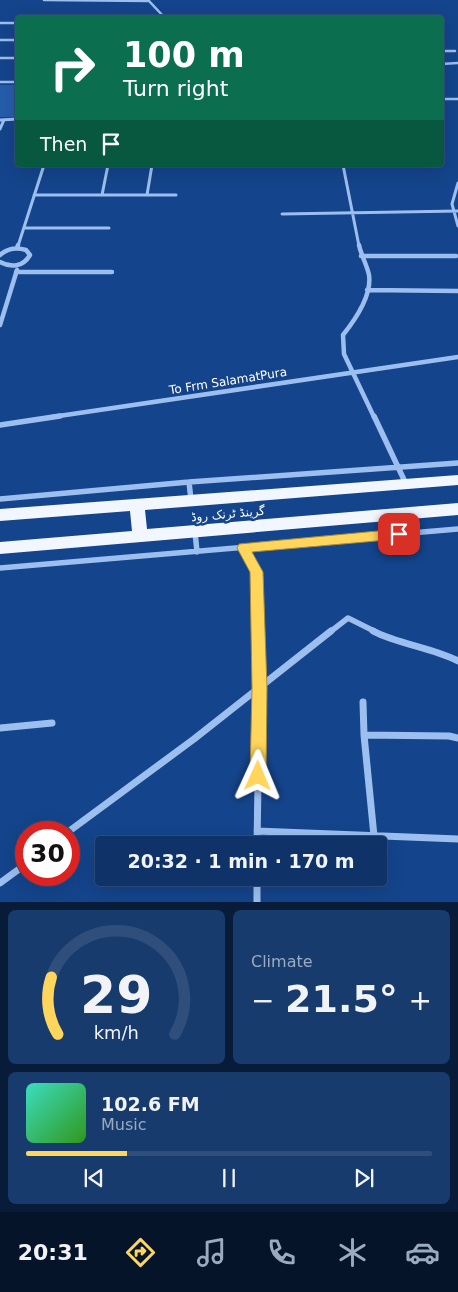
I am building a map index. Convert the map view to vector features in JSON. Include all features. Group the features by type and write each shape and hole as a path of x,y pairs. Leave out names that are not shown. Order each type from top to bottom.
{"highway":[{"name":"گرینڈ ٹرنک روڈ","path":"0,515 458,480"},
{"path":"136,504 140,536"},
{"name":"گرینڈ ٹرنک روڈ","path":"0,548 458,509"}],"street":[{"path":"44,0 149,0 162,15"},
{"path":"0,23 15,23"},
{"path":"0,40 15,40"},
{"path":"444,51 456,51"},
{"path":"0,58 15,58"},
{"path":"444,64 458,64"},
{"path":"0,82 15,82"},
{"path":"444,99 458,99"},
{"path":"0,129 2,120 15,120"},
{"path":"17,248 43,167"},
{"path":"102,195 108,167"},
{"path":"148,195 152,167"},
{"path":"344,167 361,256 369,275 367,290 356,317 343,335 344,354 406,484"},
{"path":"458,183 451,199 458,226"},
{"path":"34,195 176,195"},
{"path":"282,214 458,211"},
{"path":"24,228 109,228"},
{"path":"0,255 7,250 17,248 26,250 30,255 26,261 18,265 1,263 0,271"},
{"path":"361,256 456,256"},
{"path":"0,325 18,265"},
{"path":"16,272 112,272"},
{"path":"367,290 458,291"},
{"name":"To Frm SalamatPura","path":"0,425 458,357"},
{"path":"0,498 188,482 458,463"},
{"path":"188,482 191,500"},
{"path":"0,568 458,529"},
{"path":"195,532 197,552"},
{"path":"243,548 257,572 259,688 257,836"},
{"path":"80,823 259,688 348,618 388,639 446,655 458,661"},
{"path":"257,831 374,836 364,734 363,702"},
{"path":"0,728 52,723"},
{"path":"364,734 449,736 458,738"},
{"path":"387,836 458,839"},
{"path":"0,884 15,872"},
{"path":"257,886 257,902"}],"shaded area":[{"path":"0,85 15,85 15,117 0,117"}],"route":[{"path":"258,776 257,572 243,548 399,534"}]}
